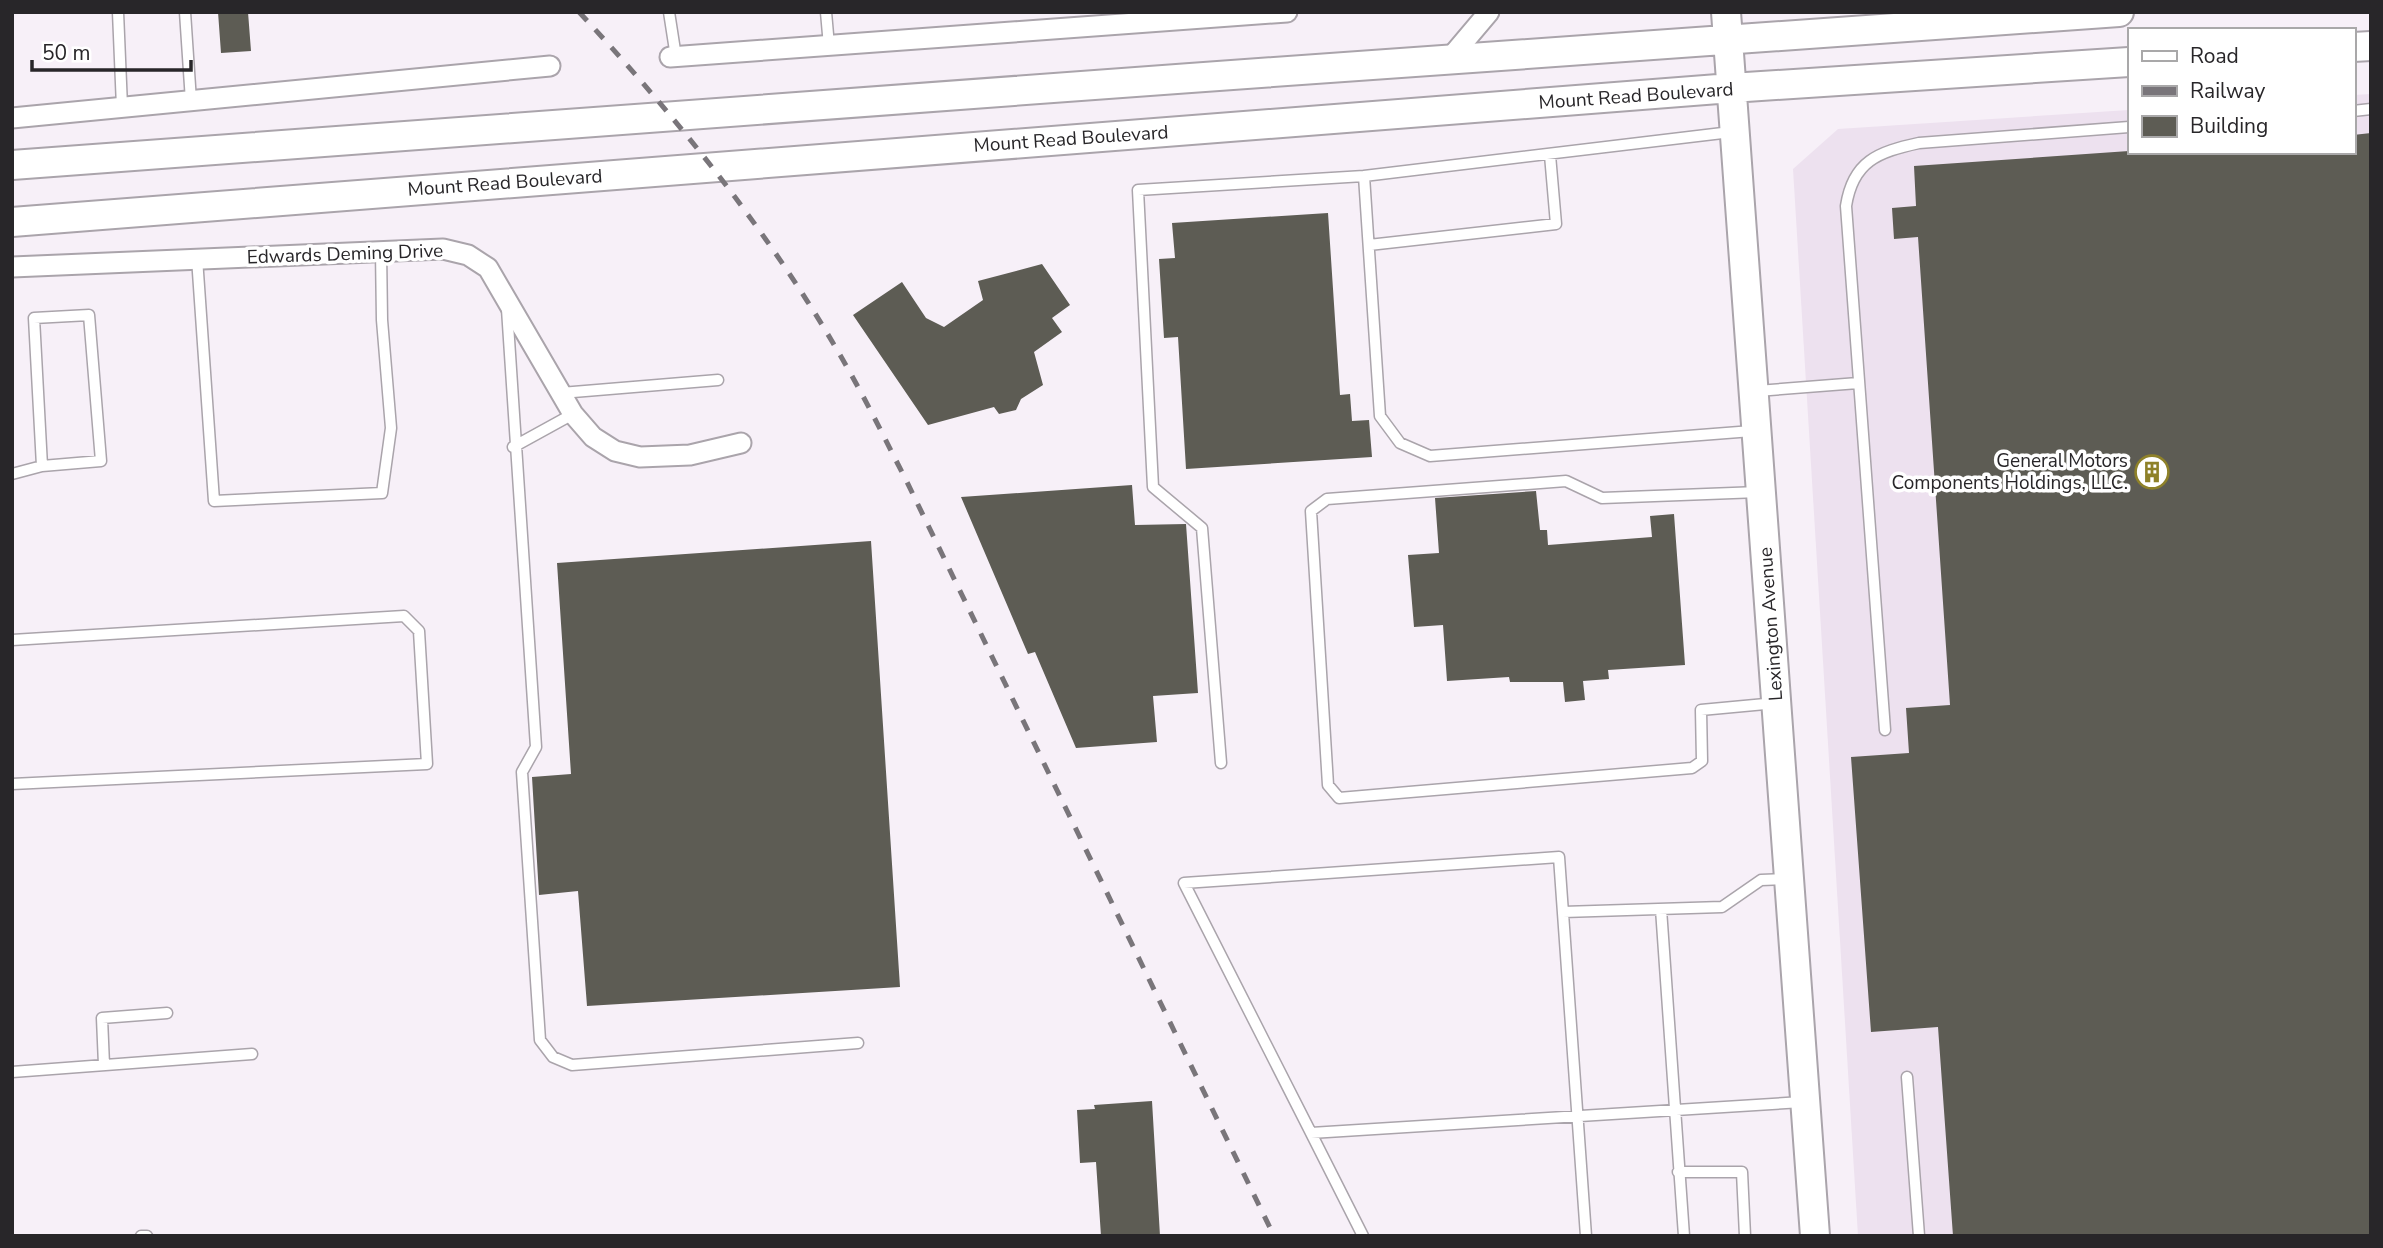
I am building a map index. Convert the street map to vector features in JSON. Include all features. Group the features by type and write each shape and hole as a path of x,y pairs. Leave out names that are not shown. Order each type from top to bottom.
{"main road":[{"path":"12,165 645,121 1451,57 1726,25 2119,12"},
{"name":"Lexington Avenue","path":"1726,25 1815,1236"},
{"name":"Mount Read Boulevard","path":"12,222 1731,88 2128,62"}],"street":[{"path":"673,57 1287,12"},
{"path":"1451,57 1489,12"},
{"path":"12,118 550,66"},
{"name":"Edwards Deming Drive","path":"12,267 443,249 468,255 488,268 573,414 593,437 615,451 640,457 690,454 741,443"}],"lane":[{"path":"118,12 122,107"},
{"path":"185,12 191,101"},
{"path":"669,12 673,57"},
{"path":"826,12 829,46"},
{"path":"1885,730 1846,206 1850,183 1868,162 1891,149 1919,143 2128,127"},
{"path":"1222,763 1202,528 1153,487 1138,190 1364,176 1734,131"},
{"path":"1368,245 1556,224 1549,155"},
{"path":"1364,176 1380,416 1401,443 1430,456 1756,431"},
{"path":"197,258 214,501 382,493 391,428 382,320 381,251"},
{"path":"506,295 513,447 536,747 522,772 540,1040 553,1056 572,1065 858,1043"},
{"path":"12,474 42,466 102,461 89,315 34,318 42,466"},
{"path":"561,393 718,380"},
{"path":"1753,392 1858,383"},
{"path":"513,447 573,414"},
{"path":"1761,492 1602,498 1566,481 1327,499 1311,511 1328,785 1339,798 1692,768 1702,761 1701,710 1776,704"},
{"path":"12,640 404,616 419,631 427,764 12,784"},
{"path":"1363,1236 1184,883 1559,857 1586,1236"},
{"path":"1563,912 1722,907 1761,880 1789,879"},
{"path":"1661,909 1672,1110 1684,1236"},
{"path":"104,1065 102,1018 167,1013"},
{"path":"12,1072 252,1054"},
{"path":"1907,1077 1919,1236"},
{"path":"1311,1133 1805,1102"},
{"path":"1678,1172 1742,1172 1745,1236"},
{"path":"141,1236 147,1236"}],"shaded area":[{"name":"General Motors Components Holdings, LLC.","path":"2371,94 2371,1236 1858,1236 1793,169 1838,129 2128,110 2128,154 2355,154 2355,95"}],"building":[{"path":"218,12 248,12 251,51 221,53"},
{"name":"General Motors Components Holdings, LLC.","path":"2371,133 2371,1236 1953,1236 1938,1027 1871,1032 1851,757 1909,753 1906,708 1950,705 1918,237 1894,239 1892,208 1916,206 1914,166 2128,151 2128,154 2355,154 2355,135"},
{"path":"1328,213 1340,395 1350,394 1352,421 1369,420 1372,457 1186,469 1178,337 1164,338 1159,259 1175,258 1172,223"},
{"path":"1042,264 1070,305 1052,318 1062,332 1034,352 1043,385 1021,399 1016,410 999,414 994,407 928,425 853,315 902,282 926,318 944,327 983,300 978,281"},
{"path":"1132,485 1135,525 1186,524 1198,693 1153,696 1157,742 1076,748 1035,652 1028,654 961,497"},
{"path":"1536,491 1540,530 1547,530 1548,545 1652,537 1650,516 1674,514 1685,665 1608,670 1609,679 1583,681 1585,700 1565,702 1563,682 1510,682 1509,677 1447,681 1443,625 1414,627 1408,555 1439,553 1435,498"},
{"path":"871,541 900,987 587,1006 578,891 539,895 532,777 571,774 557,563"},
{"path":"1152,1101 1160,1236 1101,1236 1096,1162 1080,1163 1077,1110 1095,1109 1094,1105"}],"railway":[{"path":"579,12 655,97 726,186 793,279 852,376 906,480 1274,1236"}],"place":[{"name":"General Motors Components Holdings, LLC.","path":"2152,472"}]}
